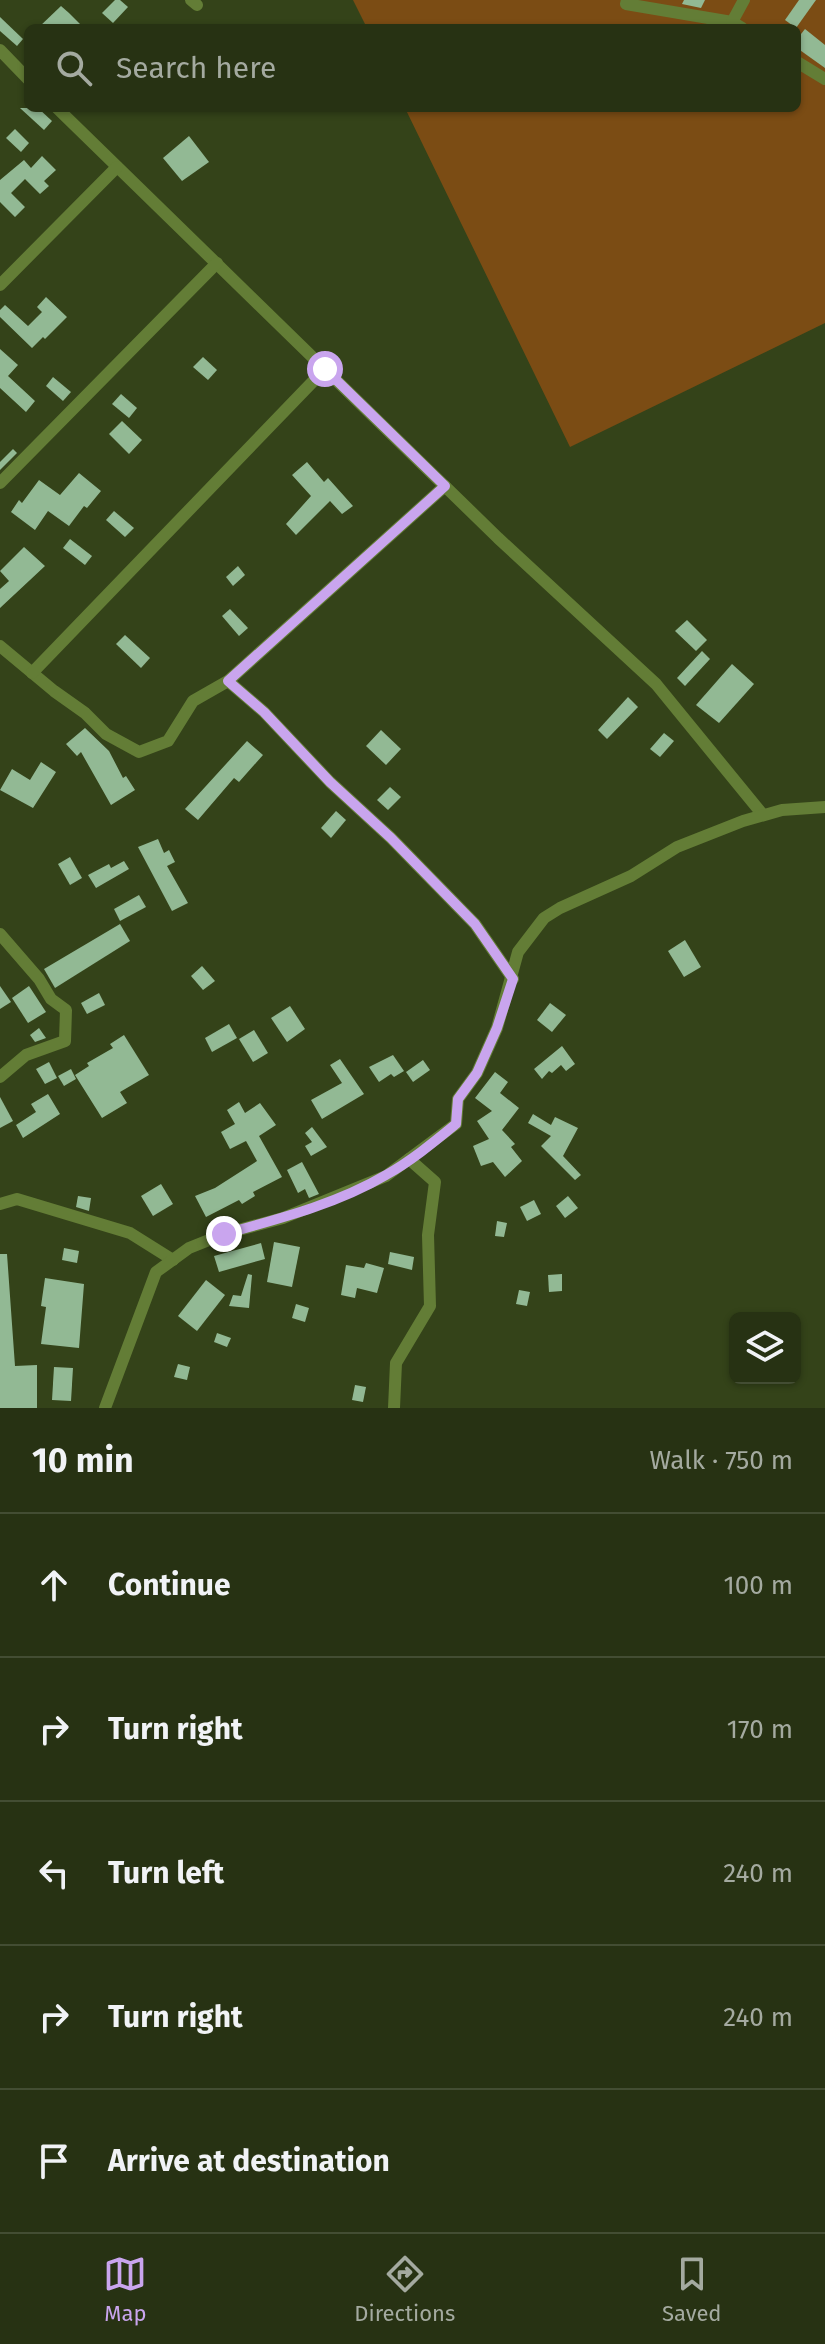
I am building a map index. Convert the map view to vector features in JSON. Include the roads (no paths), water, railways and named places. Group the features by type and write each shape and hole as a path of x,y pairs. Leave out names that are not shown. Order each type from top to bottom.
{"street":[{"path":"627,0 626,4 732,24"},
{"path":"737,24 744,0"},
{"path":"0,50 24,75"},
{"path":"801,64 825,79"},
{"path":"61,112 445,486 656,684 763,815"},
{"path":"0,285 117,167"},
{"path":"0,483 217,263"},
{"path":"32,673 325,369"},
{"path":"0,646 85,713 106,734 139,752 168,741 193,701 228,681 445,486"},
{"path":"228,681 264,712 330,782 391,838 475,924 513,979"},
{"path":"105,1408 156,1272 189,1248 224,1234 283,1218 386,1176 456,1124 458,1099 477,1073 497,1028 518,952 544,918 631,876 677,847 763,815 782,810 825,807"},
{"path":"0,934 39,979 51,999 66,1010 65,1041 26,1055 0,1077"},
{"path":"394,1408 396,1363 430,1306 428,1235 435,1182 409,1159"},
{"path":"0,1204 17,1199 130,1233 173,1260"}]}
